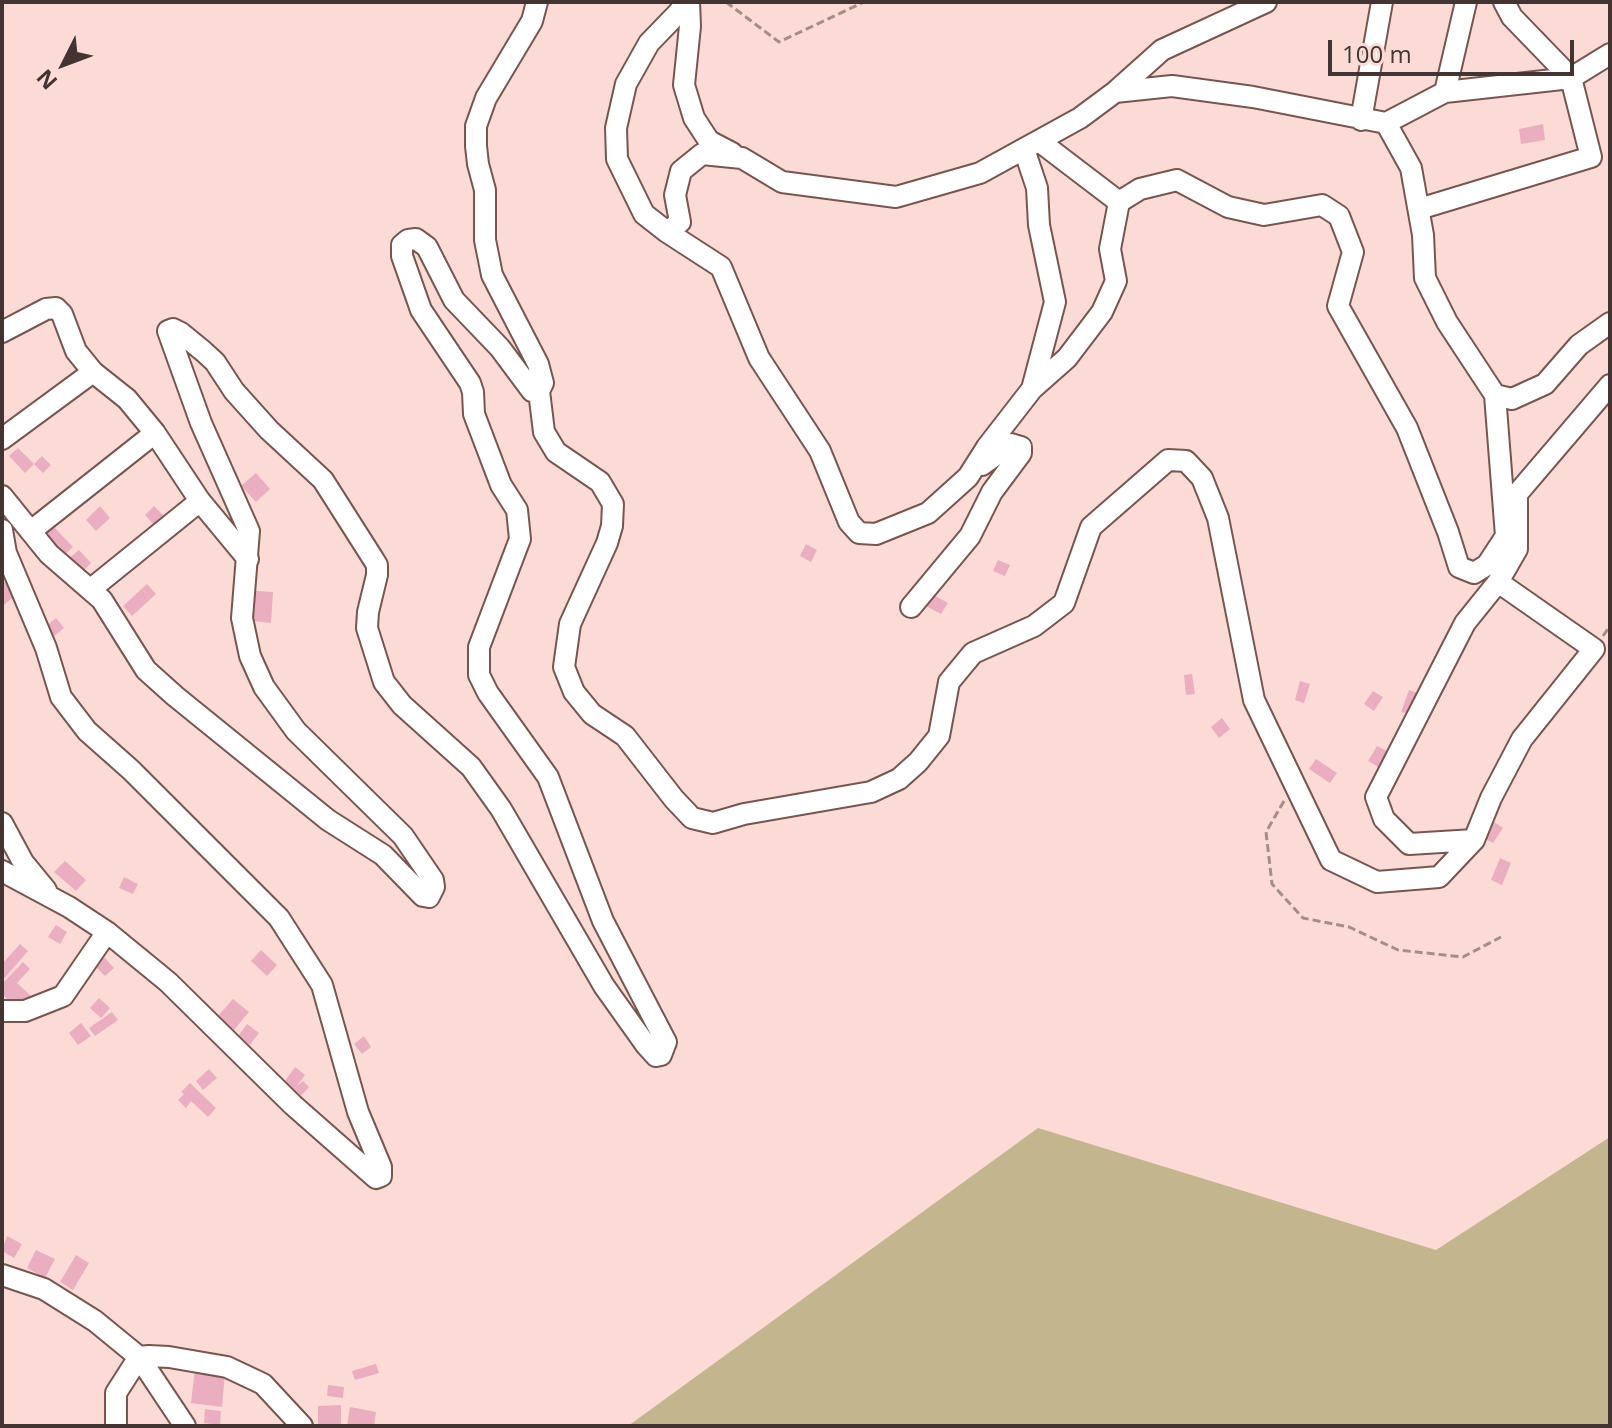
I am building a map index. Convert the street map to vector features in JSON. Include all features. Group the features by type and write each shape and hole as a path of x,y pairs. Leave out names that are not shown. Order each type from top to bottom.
{"street":[{"path":"537,2 532,21 486,98 476,126 476,146 485,190 485,240 492,275 538,364 543,383 539,391 544,432 556,452 600,482 613,504 607,543 570,624 564,667 574,692 592,714 625,736 692,818 713,823 744,814 871,792 899,779 939,736 949,682 973,653 1034,626 1064,603 1091,527 1168,460 1186,461 1202,478 1218,518 1254,700 1331,860 1377,882 1439,877 1474,840 1491,798 1522,739 1594,649 1498,582"},
{"path":"686,2 690,26 684,85 694,118 709,141 782,182 896,197 980,173 1080,118 1162,50 1266,2"},
{"path":"686,2 649,43 626,84 616,128 617,159 644,214 721,267 759,358 820,451 849,522 859,533 876,534 928,513 993,455 1011,444 1021,447 1021,453 992,492 970,536 911,607"},
{"path":"1361,120 1382,2"},
{"path":"1445,92 1466,2"},
{"path":"1419,209 1591,157 1571,78 1512,17 1504,2"},
{"path":"1115,92 1172,86 1253,97 1386,123 1445,92 1571,78 1610,54"},
{"path":"1386,123 1411,168 1419,209 1425,278 1447,322 1495,395 1517,549 1498,582 1465,623 1376,797 1384,819 1409,844 1474,840"},
{"path":"1032,145 1119,202"},
{"path":"1032,145 1039,225 1055,302 1032,389"},
{"path":"667,232 680,222 675,195 681,171 702,154 742,158"},
{"path":"968,477 1032,389 1067,358 1102,312 1116,281 1110,249 1119,202 1140,189 1177,180 1228,207 1264,215 1322,205 1339,216 1353,252 1338,306 1407,428 1459,567 1474,573 1487,565 1506,536 1510,495 1610,385"},
{"path":"2,496 62,567 102,600 146,670 328,820 383,855 423,896 429,897 434,887 433,880 403,836 296,731 264,687 250,656 242,618 249,531 201,423 169,329 181,333 203,351 269,430 323,480 377,565 367,628 384,682 402,705 471,767 501,809 604,986 656,1056 661,1055 666,1042 603,921 555,791 539,761 488,693 479,675 479,647 520,539 517,510 501,485 474,414 470,383 421,310 402,256 402,245 416,239 427,247 454,300 500,348 532,391 539,391"},
{"path":"2,332 46,309 56,308 62,314 76,351 93,372 127,399 155,433 200,501 248,559"},
{"path":"1495,395 1512,399 1545,384 1579,345 1610,323"},
{"path":"2,439 93,372"},
{"path":"31,531 155,433"},
{"path":"91,589 200,501"},
{"path":"2,530 4,555 46,648 61,697 87,731 131,770 279,918 322,985 358,1112 381,1167 381,1176 376,1178 293,1105 168,982 107,932 53,899 6,881"},
{"path":"2,823 23,862 53,899"},
{"path":"2,1011 25,1011 63,996 107,932"},
{"path":"2,1275 44,1289 95,1321 139,1357 185,1426"},
{"path":"116,1426 116,1393 139,1357"},
{"path":"139,1357 169,1357 227,1367 263,1384 302,1426"}],"path":[{"path":"726,2 779,42 864,2"},
{"path":"1293,784 1266,832 1272,884 1303,918 1349,927 1398,950 1463,957 1501,937"}],"shaded area":[{"path":"1038,1128 1436,1250 1610,1137 1610,1426 628,1426"}],"building":[{"path":"1543,124 1545,140 1521,144 1519,129"},
{"path":"18,448 34,464 25,473 9,456"},
{"path":"42,456 51,465 43,473 34,464"},
{"path":"256,473 270,489 256,502 241,486"},
{"path":"100,506 110,518 96,531 86,520"},
{"path":"154,506 164,516 155,526 145,515"},
{"path":"53,526 73,547 62,557 42,536"},
{"path":"806,544 817,550 811,562 800,556"},
{"path":"79,550 91,563 81,573 68,559"},
{"path":"998,560 1010,565 1005,576 993,571"},
{"path":"9,578 20,591 4,605 2,584"},
{"path":"147,584 156,594 132,616 123,606"},
{"path":"255,591 273,592 271,623 253,621"},
{"path":"930,593 948,603 941,614 924,605"},
{"path":"56,618 64,628 53,637 45,627"},
{"path":"1192,674 1195,694 1186,695 1184,675"},
{"path":"1300,681 1310,684 1304,703 1295,700"},
{"path":"1409,690 1418,693 1409,714 1401,712"},
{"path":"1373,691 1383,697 1374,711 1364,704"},
{"path":"1222,718 1230,729 1219,738 1211,727"},
{"path":"1377,746 1387,751 1378,767 1368,761"},
{"path":"1316,759 1337,773 1330,783 1309,769"},
{"path":"1494,822 1503,828 1493,843 1484,838"},
{"path":"1500,858 1511,863 1502,885 1491,880"},
{"path":"65,861 86,880 76,891 54,872"},
{"path":"124,877 138,884 133,894 119,888"},
{"path":"56,925 67,932 60,944 48,937"},
{"path":"20,944 28,951 2,981 2,964"},
{"path":"261,950 277,965 267,976 251,961"},
{"path":"104,957 114,968 105,976 95,966"},
{"path":"23,962 30,969 17,983 31,996 18,1009 4,996 2,999 2,984"},
{"path":"99,998 110,1008 101,1018 90,1008"},
{"path":"233,999 249,1012 234,1030 218,1016"},
{"path":"112,1012 118,1020 95,1036 89,1028"},
{"path":"81,1023 91,1036 78,1045 69,1033"},
{"path":"247,1024 259,1033 250,1045 238,1036"},
{"path":"364,1036 371,1047 362,1054 354,1044"},
{"path":"295,1067 305,1075 297,1086 303,1081 309,1087 301,1096 285,1081"},
{"path":"209,1069 217,1078 203,1090 196,1081"},
{"path":"190,1083 216,1108 208,1117 191,1101 186,1108 178,1100"},
{"path":"7,1236 22,1244 14,1258 2,1251"},
{"path":"36,1250 55,1259 45,1278 27,1268"},
{"path":"76,1255 89,1263 73,1290 60,1282"},
{"path":"376,1364 379,1373 355,1380 352,1371"},
{"path":"195,1369 225,1373 222,1407 191,1403"},
{"path":"328,1385 344,1387 343,1398 327,1396"},
{"path":"341,1405 341,1426 318,1426 318,1406"},
{"path":"350,1407 376,1412 374,1426 347,1426"},
{"path":"205,1409 221,1411 220,1425 204,1423"}]}
